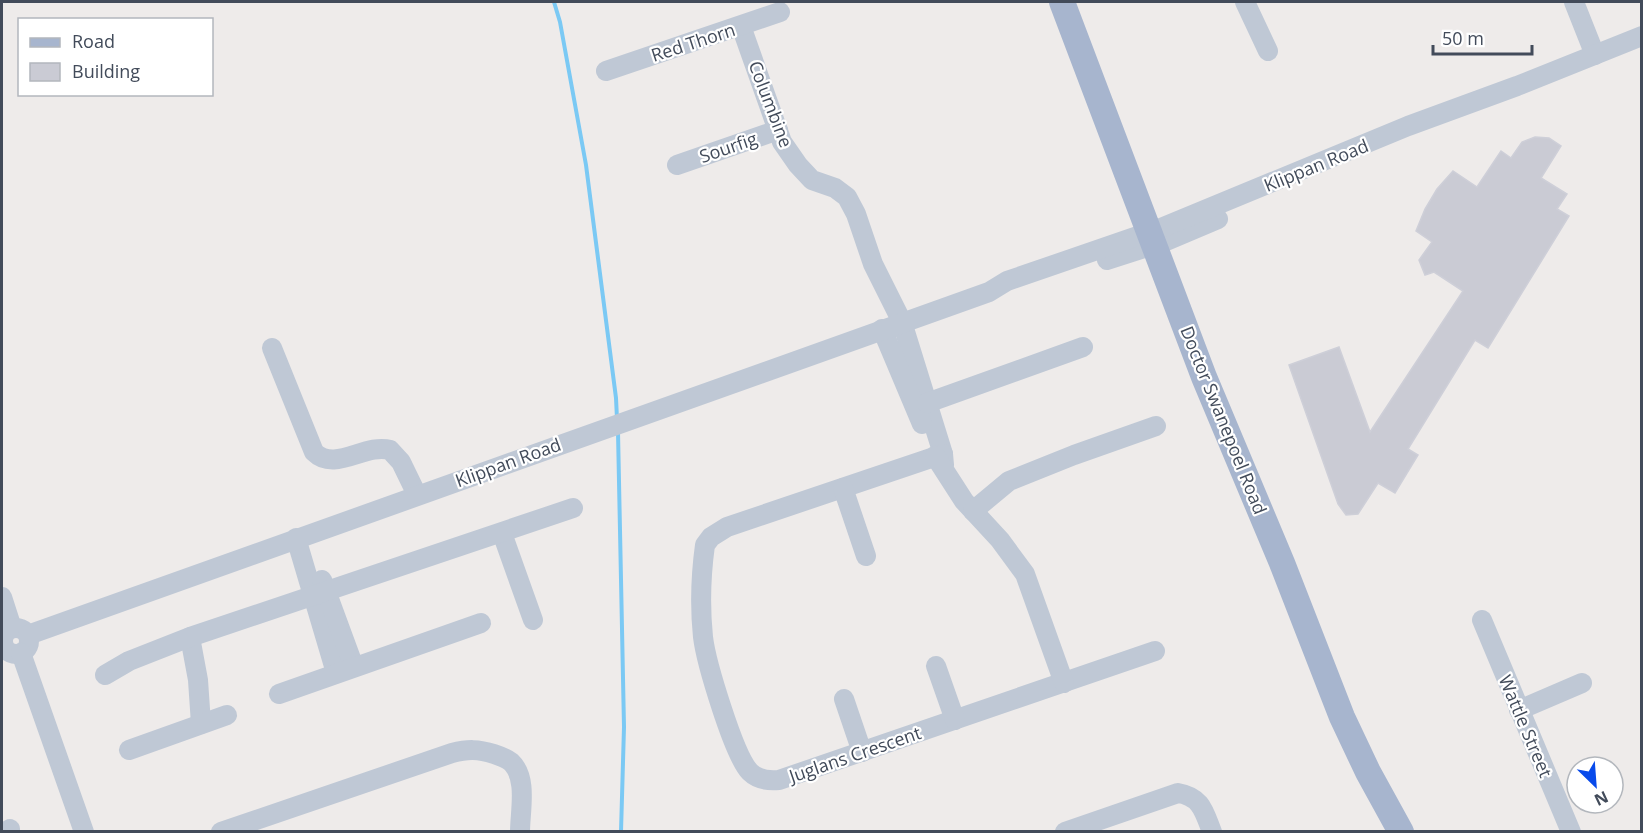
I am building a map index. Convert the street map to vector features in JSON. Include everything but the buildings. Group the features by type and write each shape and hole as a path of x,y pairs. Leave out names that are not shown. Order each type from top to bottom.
{"main road":[{"name":"Doctor Swanepoel Road","path":"1062,2 1158,236 1204,377 1282,563 1342,717 1368,772 1401,831"},
{"name":"Doctor Swanepoel Road","path":"1071,2 1158,236 1331,679 1374,771 1407,831"}],"street":[{"path":"1245,2 1268,51"},
{"path":"1574,2 1595,55"},
{"name":"Red Thorn","path":"606,71 780,12"},
{"name":"Columbine","path":"741,26 782,142 812,180 835,188 847,197 856,214 873,264 902,322 927,403 941,460"},
{"name":"Klippan Road","path":"1158,236 1408,126 1517,87 1641,36"},
{"name":"Klippan Road","path":"13,641 882,329 989,292 1011,290 1158,236 1641,45"},
{"name":"Sourfig","path":"677,165 778,130"},
{"path":"882,329 954,488 1000,540 1025,574 1064,683"},
{"path":"927,403 1083,347"},
{"path":"272,348 314,452 320,458 329,460 377,450 390,450 401,462 417,495"},
{"path":"973,511 1009,481 1074,454 1156,426"},
{"name":"Juglans Crescent","path":"941,460 843,488 727,527 711,537 705,545 703,638 707,660 738,753 752,774 769,781 779,780 1155,651"},
{"path":"843,488 866,556"},
{"path":"105,675 129,661 190,638 573,508"},
{"path":"502,532 533,620"},
{"path":"301,536 345,670"},
{"path":"2,597 13,641 84,831"},
{"name":"Wattle Street","path":"1482,620 1570,831"},
{"path":"279,694 481,623"},
{"path":"190,638 198,680 201,724"},
{"path":"936,666 955,720"},
{"path":"1519,710 1582,683"},
{"path":"844,699 862,752"},
{"path":"129,750 227,715"},
{"path":"221,831 452,753 478,749 506,758 518,771 521,782 520,831"},
{"path":"1065,831 1178,793 1196,798 1203,808 1212,831"}],"waterway":[{"path":"554,2 560,22 586,165 617,419"},
{"path":"618,432 624,727 621,832"}]}
